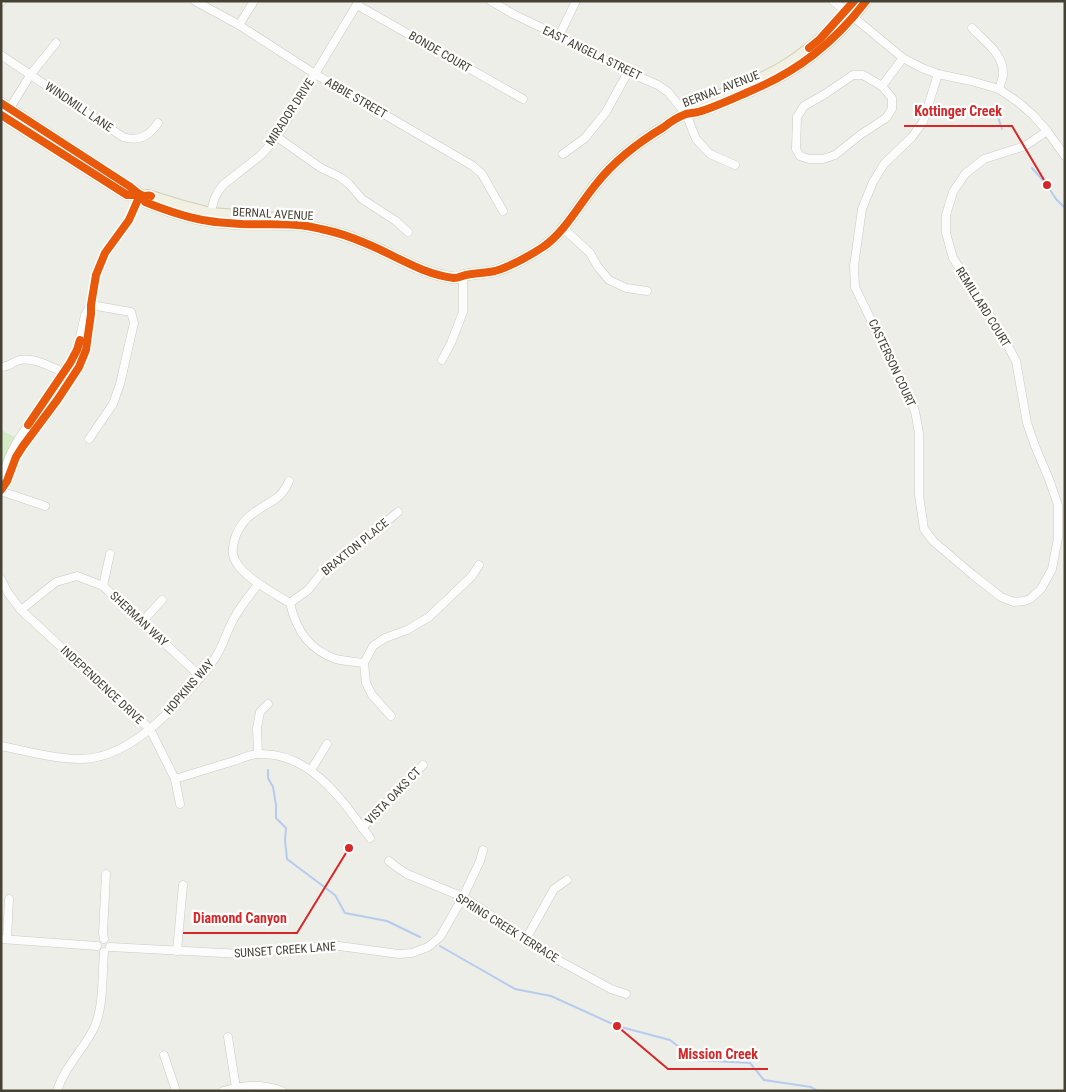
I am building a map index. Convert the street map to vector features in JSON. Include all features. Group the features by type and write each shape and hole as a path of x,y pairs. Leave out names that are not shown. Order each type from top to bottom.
{"main road":[{"name":"BERNAL AVENUE","path":"850,14 854,1"},
{"name":"BERNAL AVENUE","path":"4,111 129,186 142,195 145,202 176,213 208,221 318,228 366,243 415,268 457,278 463,275 495,271 523,259 546,245 563,228 596,183 618,160 651,135 686,114 691,106 746,84 786,64 866,1"},
{"name":"BERNAL AVENUE","path":"142,195 148,195 211,213 285,218 334,226 425,266 454,271 463,275"}],"street":[{"name":"ABBIE STREET","path":"195,1 239,25 314,74 478,170 503,211"},
{"path":"239,25 254,1"},
{"name":"EAST ANGELA STREET","path":"491,1 628,72 658,85 668,92 686,114 696,139 710,154 735,165"},
{"path":"559,36 576,1"},
{"path":"833,1 903,58 938,74 998,89 1018,102 1047,131 1065,156"},
{"name":"MIRADOR DRIVE","path":"211,213 214,198 223,185 261,155 277,137 358,3"},
{"name":"BONDE COURT","path":"358,3 523,99"},
{"path":"972,28 995,51 1003,63 1003,76 998,89"},
{"path":"4,111 56,42"},
{"name":"WINDMILL LANE","path":"1,55 123,137 132,139 144,137 158,123"},
{"path":"882,86 903,58"},
{"path":"563,154 585,138 606,112 628,72"},
{"name":"CASTERSON COURT","path":"938,74 923,122 912,138 884,164 873,182 862,209 854,266 855,287 914,411 919,433 919,495 924,529 933,541 1000,597 1014,602 1024,601 1030,599 1041,589"},
{"path":"853,75 863,76 882,86 892,98 892,109 886,118 860,134 835,155 823,160 800,156 796,149 797,117 804,106 853,75"},
{"name":"REMILLARD COURT","path":"1041,589 1052,569 1058,538 1058,505 1027,423 1016,360 953,258 946,233 946,215 953,192 965,174 984,158 1025,146 1047,131"},
{"path":"277,137 321,168 340,177 362,199 396,221 408,232"},
{"path":"1,489 7,481 22,446 80,367 86,350 96,274 105,253 129,220 142,195"},
{"path":"563,228 590,253 598,267 609,280 626,288 647,291"},
{"path":"442,360 452,343 463,312 463,275"},
{"path":"1,489 2,479 12,450 77,350 85,315 91,305"},
{"path":"89,440 113,404 120,384 134,323 131,312 91,305"},
{"path":"1,367 4,368 20,360 34,359 73,377"},
{"path":"288,481 285,490 279,497 253,513 239,528 233,542 233,555 243,572 258,584 290,603 293,617 308,643 336,659 364,663"},
{"path":"1,489 45,506"},
{"name":"BRAXTON PLACE","path":"290,603 308,590 324,570 398,512"},
{"path":"103,586 110,554"},
{"path":"391,716 372,695 366,682 364,663 373,646 429,617 472,576 478,565"},
{"name":"SHERMAN WAY","path":"21,610 56,582 77,576 103,586 201,677"},
{"name":"INDEPENDENCE DRIVE","path":"1,579 8,593 21,610 150,729 175,779 180,804"},
{"name":"HOPKINS WAY","path":"1,746 65,759 100,757 115,752 150,729 172,710 201,677 218,653 235,615 258,584"},
{"path":"142,622 162,600"},
{"path":"258,754 257,728 260,712 268,704"},
{"path":"311,770 327,744"},
{"path":"175,779 258,754 275,755 294,760 311,770 340,797 370,838"},
{"name":"VISTA OAKS CT","path":"362,828 423,765"},
{"name":"SUNSET CREEK LANE","path":"107,950 242,954 339,946 399,954 412,953 428,947 440,937 463,897 483,850"},
{"name":"SPRING CREEK TERRACE","path":"389,860 407,874 463,897 509,929 573,969 611,989 626,994"},
{"path":"104,939 106,874"},
{"path":"526,939 554,889 566,880"},
{"path":"177,951 183,885"},
{"path":"9,899 4,939 97,946 98,949 107,950"},
{"path":"97,946 99,941 104,939"},
{"path":"57,1091 66,1070 94,1028 100,1008 109,941 104,939"},
{"path":"228,1037 236,1088"},
{"path":"164,1055 176,1091"},
{"path":"223,1091 260,1085 282,1091"}],"green space":[{"path":"1,430 15,437 6,454 1,470"}],"waterway":[{"path":"995,108 1002,129"},
{"path":"1032,168 1065,208"},
{"path":"268,770 268,778 273,787 276,818 286,828 287,859 335,895 345,913 387,921 420,937"},
{"path":"440,946 515,989 551,996 617,1026 670,1040 696,1060 750,1063 764,1080 811,1087 818,1091"}],"cycle path":[{"path":"809,48 820,39 854,1"},
{"path":"143,196 145,202 201,220 242,224 302,225 332,232 360,241 430,273 442,276 456,278 469,274 495,271 520,260 551,241 604,175 637,145 671,121 686,114 704,110 730,100 783,75 828,43 866,1"},
{"path":"1,103 140,194 151,196"},
{"path":"1,115 127,195 140,195"},
{"path":"1,490 7,481 16,457 79,367 86,350 96,275 105,253 129,220 140,195"},
{"path":"28,425 70,363 80,340"}],"place":[{"name":"Kottinger Creek","path":"1047,185"},
{"name":"Diamond Canyon","path":"349,848"},
{"name":"Mission Creek","path":"617,1026"}]}
